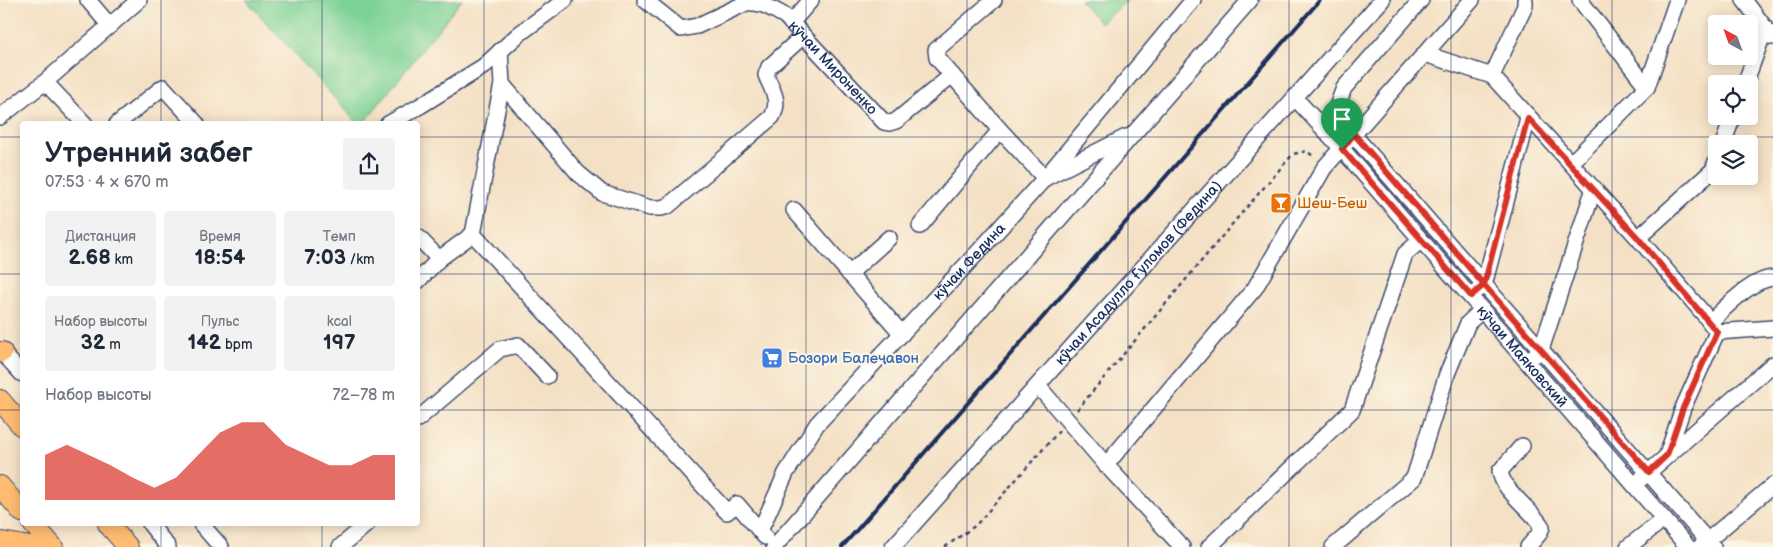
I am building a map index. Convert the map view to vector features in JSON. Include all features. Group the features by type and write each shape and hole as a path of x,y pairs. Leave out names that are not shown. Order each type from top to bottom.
{"main road":[{"path":"2,405 20,424"},
{"path":"0,486 20,510"},
{"path":"35,526 53,547"},
{"path":"110,526 128,547"},
{"path":"3,543 30,547"}],"street":[{"path":"88,0 110,26"},
{"path":"0,118 45,82 139,0"},
{"path":"393,121 484,66 519,34 565,0"},
{"name":"кӯчаи Мироненко","path":"645,0 681,29 697,26 746,3 765,4 788,20 884,122 896,121 952,75"},
{"path":"788,20 811,0"},
{"path":"994,0 936,50 937,58 1045,178 1134,133"},
{"name":"кӯчаи Федина","path":"760,532 786,473 817,424 1045,178 1193,0"},
{"path":"473,234 727,512 737,504 774,547 1250,0"},
{"name":"кӯчаи Асадулло Ғуломов (Федина)","path":"893,547 1382,0"},
{"path":"1421,0 1344,88 1336,109 1344,124 1649,472 1706,545 1773,485"},
{"path":"1106,465 1255,288 1324,168 1472,0"},
{"path":"1492,76 1525,6 1525,0"},
{"path":"1580,0 1647,87"},
{"path":"1571,163 1647,87 1677,0"},
{"path":"1744,0 1769,33 1749,75"},
{"path":"502,84 578,173 602,193 650,208 661,208 668,206 772,117 776,110 776,99 766,75 769,67 803,36"},
{"path":"420,279 439,259 473,234 502,84 500,51"},
{"path":"1425,54 1492,76 1528,118 1594,188 1713,327 1773,328"},
{"path":"45,82 82,121"},
{"path":"121,121 164,87 194,121"},
{"name":"кӯчаи Маяковский","path":"1295,98 1471,296 1688,547"},
{"path":"1471,296 1484,285 1528,118"},
{"path":"920,226 1000,130"},
{"path":"1638,238 1708,175"},
{"path":"1527,362 1541,350 1594,188"},
{"path":"794,210 902,334"},
{"path":"420,238 439,259"},
{"path":"849,274 889,238"},
{"path":"1209,547 1352,410 1405,254 1421,240"},
{"path":"1667,455 1713,327 1748,288 1767,278 1773,278"},
{"path":"1333,547 1414,478 1447,374 1468,323 1482,310"},
{"path":"420,417 500,349 518,345 547,376"},
{"path":"1,351 20,370"},
{"path":"1634,484 1773,364"},
{"path":"1038,386 1067,422 1182,547"},
{"path":"1522,446 1500,471 1503,483 1537,518 1542,527 1539,534 1528,547"},
{"path":"1628,547 1664,520"},
{"path":"152,526 168,547"},
{"path":"203,526 221,547"},
{"path":"340,547 365,526"}],"path":[{"path":"946,547 976,526 1067,422 1293,154 1307,151 1324,168"}],"green space":[{"path":"246,0 462,0 365,121 355,121"},
{"path":"1080,0 1128,0 1100,23"}],"railway":[{"path":"842,547 1320,0"}],"place":[{"name":"Шеш-Беш","path":"1281,203"},
{"name":"Бозори Балеҷавон","path":"772,358"}],"route":[{"path":"1342,149 1354,134 1484,285 1528,118 1638,238 1703,313 1717,332 1683,408 1667,455 1649,472 1484,285 1471,296 1342,149"}]}
